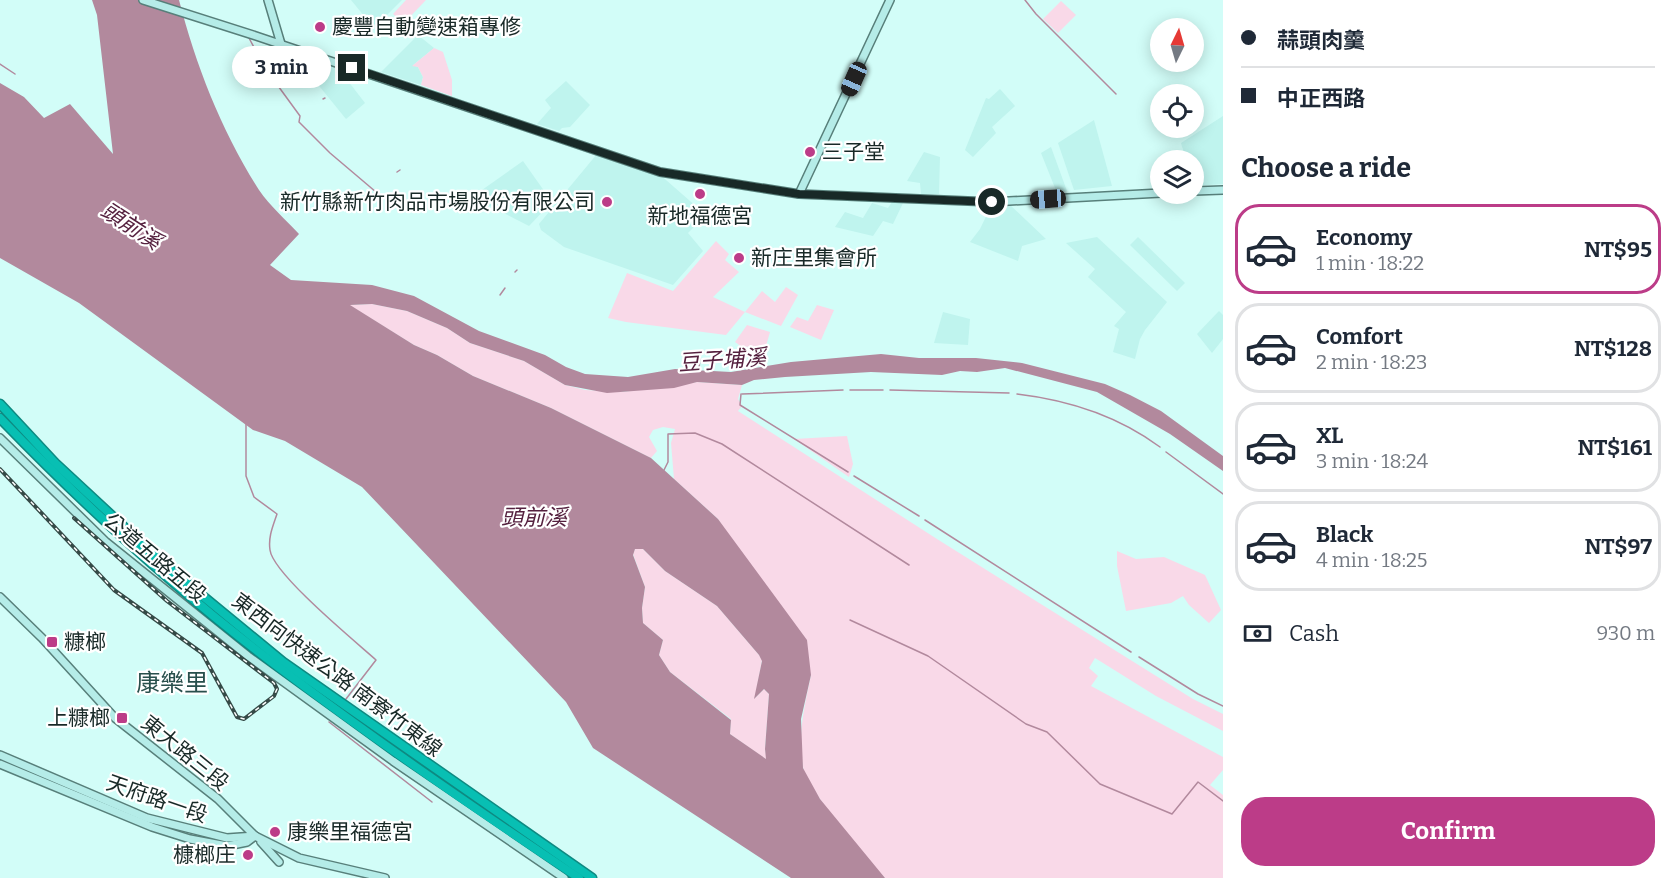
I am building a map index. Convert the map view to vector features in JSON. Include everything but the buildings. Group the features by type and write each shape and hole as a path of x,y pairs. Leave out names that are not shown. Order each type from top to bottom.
{"highway":[{"name":"東西向快速公路 南寮竹東線","path":"0,404 55,463 165,565 283,662 592,878"},
{"name":"東西向快速公路 南寮竹東線","path":"0,418 50,470 161,572 280,669 489,818 579,878"}],"main road":[{"path":"143,0 281,44 660,172 799,194 992,202 1150,193"},
{"path":"268,0 281,44"},
{"path":"799,194 890,0"},
{"path":"1204,191 1223,190"},
{"name":"公道五路五段","path":"0,438 106,542 248,656 393,761 564,878"},
{"name":"東大路三段","path":"0,597 42,638 115,718 218,799 255,836 299,858 385,878"},
{"name":"天府路一段","path":"0,755 158,821 227,838 255,836"},
{"name":"天府路一段","path":"0,764 152,827 190,839 227,846 247,842 255,836"},
{"path":"255,836 279,862"}],"shaded area":[{"path":"351,0 402,0 374,28"},
{"path":"406,0 426,0 404,23 393,14"},
{"path":"1061,1 1076,15 1058,33 1043,19"},
{"path":"418,35 434,48 413,65 418,67 423,77 421,85 381,72"},
{"path":"434,48 443,52 452,80 452,96 421,85 423,77 418,67 412,66"},
{"path":"294,55 338,68 365,103 346,119"},
{"path":"566,81 590,105 570,127 559,131 537,124 551,108 545,100"},
{"path":"1000,89 1015,106 992,127 996,133 973,157 965,150 986,98 989,99"},
{"path":"1223,116 1223,184 1204,185 1204,150 1183,150 1181,143 1189,138 1204,138 1204,128"},
{"path":"1094,120 1112,186 1074,190 1058,143"},
{"path":"1051,147 1067,191 1057,193 1041,153"},
{"path":"924,152 940,157 939,194 921,194 920,183 907,181"},
{"path":"597,154 658,173 706,215 688,233 703,251 673,285 564,247 541,230 539,224"},
{"path":"523,161 552,202 529,226 472,197"},
{"path":"892,202 903,203 893,224 883,221 873,236 835,227 845,212 863,218 872,203 888,208"},
{"path":"1008,203 1046,239 1022,246 1018,261 970,242 980,229 992,204"},
{"path":"1097,237 1167,302 1145,330 1135,359 1113,352 1119,329 1114,326 1126,312 1088,277 1095,269 1066,243"},
{"path":"1138,237 1185,283 1177,291 1130,245"},
{"path":"716,241 729,254 725,260 739,272 713,297 745,312 726,335 608,318 627,273 673,291"},
{"path":"786,287 798,295 781,326 745,312 762,291 775,302"},
{"path":"372,304 407,311 447,328 470,343 524,361 565,385 585,390 622,392 697,382 742,385 738,399 742,406 738,411 1193,699 1223,714 1223,731 1156,696 1095,658 1089,668 1098,676 1091,686 1223,757 1223,770 1210,785 1223,795 1223,878 885,878 839,825 807,777 801,755 801,732 811,675 718,519 674,479 671,443 675,429 663,427 653,430 649,437 657,451 651,458 551,408 473,376 437,355 414,345 349,305"},
{"path":"817,305 834,310 821,340 790,327 797,317 808,321"},
{"path":"1219,311 1223,315 1223,339 1212,353 1197,334"},
{"path":"943,312 970,319 968,345 934,343"},
{"path":"747,325 770,332 766,346 742,347 735,342"},
{"path":"847,436 853,464 849,477 794,439"},
{"path":"635,549 643,549 665,571 717,606 759,655 762,660 755,698 764,689 769,694 765,749 767,760 730,734 731,719 670,672 659,655 663,640 643,623 642,608 645,587 633,554"},
{"path":"1117,551 1136,559 1164,557 1205,575 1221,610 1209,623 1189,605 1183,596 1171,603 1126,611 1117,566"}],"water":[{"name":"頭前溪","path":"92,0 179,0 202,74 233,145 263,196 299,234 270,265 291,280 372,285 414,296 479,331 545,355 566,367 585,374 628,377 675,369 731,372 791,362 881,354 919,358 976,358 1022,363 1105,384 1161,411 1223,456 1223,471 1170,434 1097,392 1005,368 977,372 960,371 942,375 871,372 785,377 754,380 742,385 697,382 674,388 607,393 565,385 524,361 470,343 447,328 407,311 372,304 350,305 414,345 437,355 473,376 551,408 651,458 718,519 807,640 811,675 801,719 803,768 820,799 885,878 791,878 593,748 566,702 362,487 285,441 253,430 79,303 0,258 0,83 24,97 44,118 70,104 113,154 97,15","holes":["635,549 643,549 665,571 717,606 759,655 762,661 754,699 764,689 769,694 766,759 730,734 731,720 670,672 659,655 663,640 643,623 642,608 645,587 633,555"]}],"waterway":[{"path":"1025,0 1036,14 1116,94"},
{"path":"249,38 265,68 300,116 299,122 330,153 376,192"},
{"path":"0,64 15,74"},
{"path":"500,295 505,288"},
{"name":"豆子埔溪","path":"699,370 700,356"},
{"path":"742,394 843,390"},
{"path":"850,390 883,390"},
{"path":"890,390 1009,393"},
{"path":"741,394 740,405 848,472"},
{"path":"1017,394 1055,400 1092,411 1127,426 1160,447"},
{"path":"246,424 246,476 254,497 277,514 270,541 270,550 275,561 300,591 376,660 346,699"},
{"path":"663,472 668,462 668,434 695,433 722,444 909,565"},
{"path":"1166,452 1223,494"},
{"path":"854,476 919,516"},
{"path":"925,520 1131,652"},
{"path":"850,620 928,656 1026,724 1047,732 1100,784 1172,814 1198,782 1223,801"},
{"path":"1139,657 1198,694 1223,706"},
{"path":"329,722 432,802"}],"railway":[{"path":"0,469 114,590 202,653 237,717 244,719 274,696 277,689 274,683 167,601 74,518"}],"place":[{"name":"慶豐自動變速箱專修","path":"320,27"},
{"name":"三子堂","path":"810,152"},
{"name":"新地福德宮","path":"700,194"},
{"name":"新竹縣新竹肉品市場股份有限公司","path":"607,202"},
{"name":"新庄里集會所","path":"739,258"},
{"name":"糠榔","path":"52,642"},
{"name":"上糠榔","path":"122,718"},
{"name":"康樂里福德宮","path":"275,832"},
{"name":"槺榔庄","path":"248,855"}],"district":[{"name":"康樂里","path":"172,683"}],"route":[{"path":"352,68 660,172 799,194 992,202"}]}
